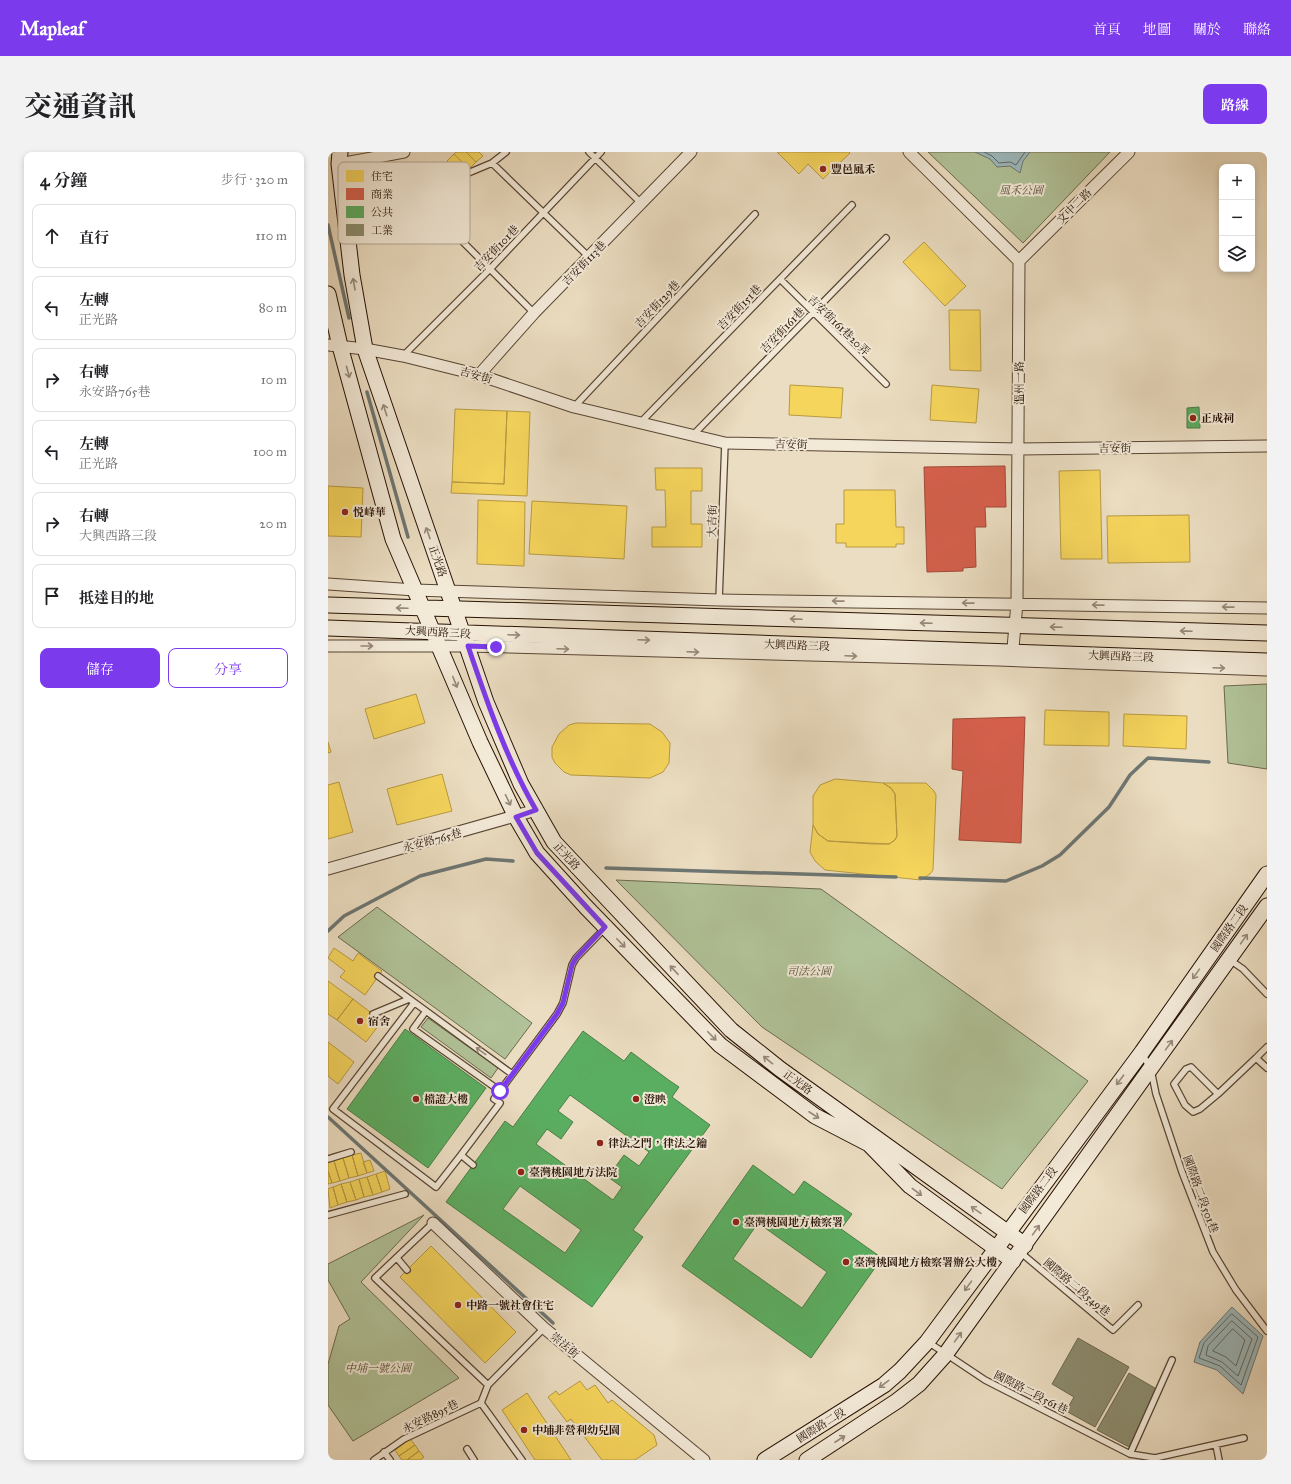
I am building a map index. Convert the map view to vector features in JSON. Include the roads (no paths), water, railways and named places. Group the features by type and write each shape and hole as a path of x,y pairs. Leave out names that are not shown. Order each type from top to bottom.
{"street":[{"path":"340,158 404,152"},
{"name":"吉安街113巷","path":"479,375 534,313 691,152"},
{"path":"909,152 1019,261"},
{"name":"文中二路","path":"1019,261 1129,152"},
{"name":"正光路","path":"349,244 352,275 365,349 408,478 455,609 486,702 521,784 554,842 731,1030 787,1074 1008,1232 1019,1253"},
{"name":"溫州一路","path":"1013,657 1017,603 1019,261"},
{"name":"正光路","path":"328,294 334,346 393,539 480,742 516,817 537,853 605,927 720,1045 815,1116 868,1144 910,1186 996,1249 1019,1253"},
{"name":"吉安街","path":"334,346 365,349 403,356 479,375 574,407 724,443 1019,449 1267,446"},
{"path":"328,584 449,592 719,600 1017,603 1267,608"},
{"name":"大興西路三段","path":"328,604 1267,633"},
{"name":"大興西路三段","path":"328,628 433,631 465,640 1013,657 1267,661"},
{"name":"大興西路三段","path":"328,646 440,646 465,640"},
{"name":"大興西路三段","path":"1013,657 1267,670"},
{"name":"永安路765巷","path":"328,868 516,817 536,810"},
{"name":"國際路二段","path":"765,1460 884,1385 900,1371 927,1342 1142,1052 1267,874"},
{"name":"國際路二段","path":"807,1460 897,1401 918,1384 945,1355 1151,1070 1267,906"},
{"path":"1209,956 1227,963"},
{"path":"777,1088 787,1074"},
{"name":"崇法街","path":"433,1223 544,1328 704,1460"}],"lane":[{"path":"470,172 492,163 506,152"},
{"path":"589,152 641,203"},
{"name":"吉安街101巷","path":"403,356 490,269 601,152"},
{"path":"492,163 589,257"},
{"name":"吉安街151巷","path":"640,423 852,204"},
{"name":"吉安街129巷","path":"574,407 754,214"},
{"name":"吉安街161巷","path":"692,436 886,238"},
{"path":"465,244 534,313"},
{"name":"吉安街161巷20弄","path":"780,279 812,313 886,384"},
{"name":"大吉街","path":"719,600 724,443"},
{"path":"414,1003 333,1109 436,1187 500,1103 494,1099 557,1014 563,1003 572,965 576,958 605,927"},
{"path":"1227,963 1243,969 1267,994"},
{"path":"378,976 512,1074"},
{"path":"373,1014 409,999"},
{"path":"426,1011 413,1029 500,1091"},
{"path":"1218,1094 1191,1067 1186,1069 1174,1084 1184,1105 1193,1112 1200,1109 1218,1094 1267,1047"},
{"name":"國際路二段501巷","path":"1142,1052 1151,1070 1156,1094 1182,1172 1212,1252 1236,1290 1267,1331"},
{"path":"1256,1058 1267,1068"},
{"path":"328,1159 351,1152"},
{"path":"461,1155 473,1165"},
{"path":"328,1215 405,1194"},
{"path":"433,1223 375,1278 488,1384"},
{"name":"國際路二段549巷","path":"1019,1253 1114,1330 1138,1305"},
{"path":"397,1258 407,1270"},
{"path":"522,1460 481,1403 488,1384 544,1328"},
{"name":"國際路二段561巷","path":"927,1342 985,1380 1130,1454 1155,1458 1244,1438"},
{"path":"1130,1454 1172,1360"},
{"name":"永安路895巷","path":"374,1460 404,1439 481,1403"},
{"path":"1216,1445 1219,1460"},
{"path":"467,1449 474,1460"},
{"path":"384,1452 390,1460"}],"water":[{"path":"975,152 1030,152 1023,161 1020,173 1010,166 997,167 990,159"},
{"path":"1232,1307 1263,1336 1243,1394 1217,1370 1194,1362 1200,1342"}],"waterway":[{"path":"328,225 349,318"},
{"path":"367,392 408,537"},
{"path":"920,878 1006,881 1042,866 1060,855 1109,807 1130,775 1148,758 1209,762"},
{"path":"328,931 344,916 420,876 486,859 513,861"},
{"path":"606,868 896,877"},
{"path":"328,1117 553,1323"}],"place":[{"name":"豐邑風禾","path":"823,169"},
{"name":"正成祠","path":"1193,418"},
{"name":"悦峰華","path":"345,512"},
{"name":"宿舍","path":"360,1021"},
{"name":"檔證大樓","path":"416,1099"},
{"name":"澄映","path":"636,1099"},
{"name":"律法之門，律法之鑰","path":"600,1143"},
{"name":"臺灣桃園地方法院","path":"521,1172"},
{"name":"臺灣桃園地方檢察署","path":"736,1222"},
{"name":"臺灣桃園地方檢察署辦公大樓","path":"846,1262"},
{"name":"中路一號社會住宅","path":"458,1305"},
{"name":"中埔非營利幼兒園","path":"524,1430"}],"park label":[{"name":"風禾公園","path":"1021,190"},
{"name":"司法公園","path":"809,971"},
{"name":"中埔一號公園","path":"378,1368"}]}
